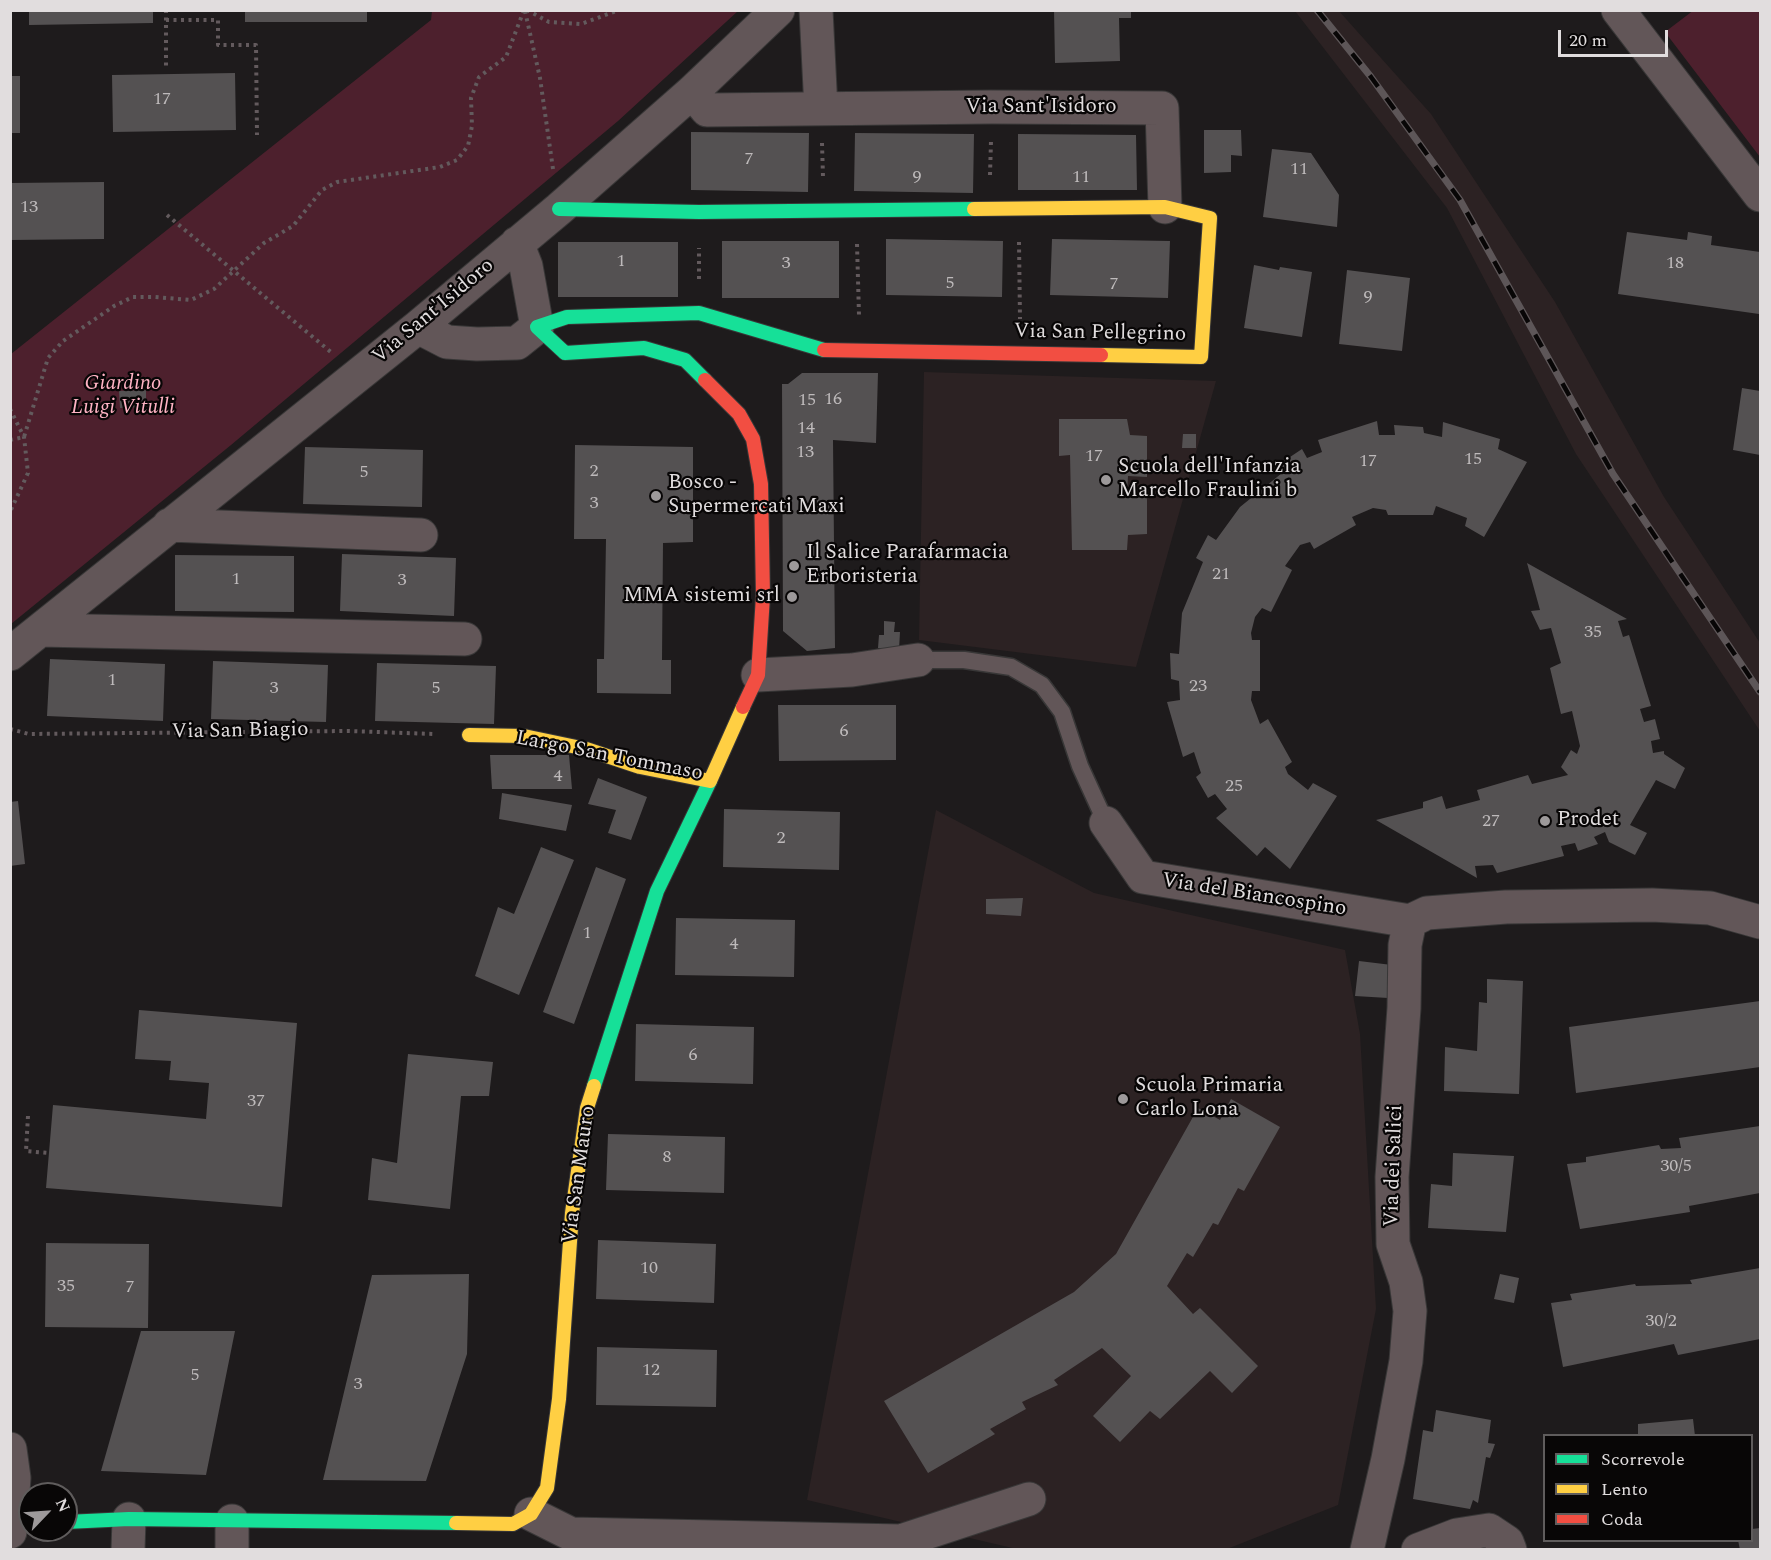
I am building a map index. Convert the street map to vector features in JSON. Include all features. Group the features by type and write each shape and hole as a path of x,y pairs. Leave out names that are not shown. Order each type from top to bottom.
{"street":[{"name":"Via Sant'Isidoro","path":"10,654 418,327 692,92 778,10"},
{"path":"816,10 821,109"},
{"path":"1618,10 1761,195"},
{"name":"Via Sant'Isidoro","path":"692,92 707,110 1162,108 1165,207"},
{"name":"Via San Pellegrino","path":"537,327 567,317 699,313 825,350 1202,357 1210,218 1165,207 699,212 559,208"},
{"path":"418,327 447,342 477,344 517,343 537,327 526,266 517,243"},
{"name":"Largo San Tommaso","path":"469,735 524,736 586,749 640,767 710,781 758,675 763,596 761,484 753,439 739,414 686,360 644,348 565,353 537,327"},
{"path":"170,525 421,535"},
{"path":"40,630 465,639"},
{"name":"Via del Biancospino","path":"758,675 852,670 918,660"},
{"name":"Via San Mauro","path":"531,1514 547,1488 558,1410 572,1213 586,1108 657,891 710,781"},
{"name":"Via del Biancospino","path":"1106,823 1143,877 1410,921 1427,913 1506,907 1652,905 1710,908 1761,922"},
{"name":"Via dei Salici","path":"1367,1550 1388,1460 1404,1372 1410,1311 1406,1282 1393,1244 1392,1177 1404,1008 1405,945 1410,921"},
{"path":"10,1449 18,1526"},
{"path":"78,1524 129,1534 232,1535 513,1524 531,1514 571,1534 901,1541 1029,1499"},
{"path":"1418,1550 1457,1534 1489,1530 1507,1542 1510,1550"}],"lane":[{"name":"Via del Biancospino","path":"918,660 964,660 1011,667 1042,685 1062,712 1080,766 1106,823"}],"path":[{"path":"166,10 166,66"},
{"path":"525,10 549,22 581,24 619,10"},
{"path":"525,10 540,78 559,208"},
{"path":"24,437 48,358 63,341 114,306 133,297 190,300 214,289 264,243 294,226 322,190 337,182 440,167 457,160 468,146 472,126 471,98 479,77 506,57 525,10"},
{"path":"166,20 218,20 218,45 256,45 257,135"},
{"path":"990,209 991,107"},
{"path":"821,109 824,211"},
{"path":"1018,209 1021,354"},
{"path":"857,211 859,351"},
{"path":"699,212 699,313"},
{"path":"167,215 336,356 353,379"},
{"path":"10,409 24,437 28,473 10,512"},
{"path":"10,440 24,437"},
{"name":"Via San Biagio","path":"10,729 29,734 347,731 469,735"},
{"path":"28,1116 26,1151 48,1152"}],"shaded area":[{"path":"1295,11 1339,11 1431,114 1555,302 1664,497 1760,643 1760,731 1576,454 1447,208"},
{"path":"924,372 1216,381 1136,667 919,640"},
{"name":"Scuola Primaria Carlo Lona","path":"936,810 1094,893 1345,950 1360,1034 1376,1309 1338,1505 1227,1549 1021,1550 807,1500"}],"green space":[{"path":"1694,10 1760,11 1760,157 1665,32"},
{"name":"Giardino Luigi Vitulli","path":"432,11 738,11 618,121 231,445 11,624 11,354 431,20"}],"building":[{"path":"29,10 153,10 153,23 29,25"},
{"path":"245,10 367,10 367,22 245,22"},
{"path":"1054,10 1131,10 1131,18 1119,18 1120,61 1055,63"},
{"path":"235,73 236,130 113,132 112,75"},
{"path":"10,76 20,76 20,133 10,133"},
{"path":"1204,130 1241,130 1242,156 1231,155 1231,172 1204,173"},
{"path":"691,132 809,133 808,192 691,190"},
{"path":"855,133 974,134 973,193 854,191"},
{"path":"1018,134 1136,135 1137,190 1018,190"},
{"path":"1272,149 1311,153 1339,195 1337,227 1263,217"},
{"path":"104,182 104,239 10,240 10,183"},
{"path":"1627,232 1687,240 1688,232 1712,236 1711,245 1760,252 1759,314 1618,294"},
{"path":"886,239 1003,241 1002,297 886,295"},
{"path":"1052,239 1170,241 1168,298 1050,295"},
{"path":"722,241 839,241 839,298 722,298"},
{"path":"558,242 678,242 678,297 558,297"},
{"path":"1254,265 1279,270 1280,267 1312,272 1302,337 1244,328"},
{"path":"1347,270 1410,278 1402,351 1339,344"},
{"path":"802,373 878,373 876,443 833,440 835,648 807,651 783,631 782,384 788,384"},
{"path":"1742,388 1760,391 1760,455 1733,450"},
{"path":"146,390 146,407 120,408 119,391"},
{"path":"1059,419 1127,419 1130,435 1147,436 1147,477 1128,476 1127,494 1147,495 1147,534 1128,535 1127,550 1072,550 1070,455 1059,456"},
{"path":"1377,421 1379,435 1395,435 1394,425 1423,427 1424,433 1442,437 1443,422 1500,439 1498,449 1527,462 1484,537 1465,526 1467,518 1436,506 1433,515 1388,515 1386,510 1373,508 1352,517 1356,525 1314,549 1310,542 1300,545 1285,566 1292,570 1271,612 1262,608 1255,617 1251,633 1252,640 1260,640 1260,691 1252,691 1251,700 1260,724 1268,719 1292,762 1285,767 1288,774 1308,790 1313,783 1337,796 1290,869 1265,847 1257,856 1216,818 1227,809 1215,794 1208,798 1196,777 1201,773 1194,752 1183,757 1167,702 1180,700 1179,681 1171,679 1170,653 1179,654 1182,613 1203,562 1196,558 1208,535 1216,540 1240,507 1282,473 1278,465 1302,449 1307,458 1322,452 1318,440"},
{"path":"1183,434 1196,434 1196,448 1182,448"},
{"path":"575,445 693,447 693,542 663,543 662,660 671,660 671,694 597,693 597,659 604,659 606,539 574,539"},
{"path":"305,447 423,450 422,507 303,504"},
{"path":"342,554 456,558 454,616 340,611"},
{"path":"175,555 294,556 294,612 175,611"},
{"path":"1527,563 1627,619 1618,621 1623,637 1629,635 1651,706 1640,709 1644,722 1655,719 1660,739 1651,741 1653,753 1664,751 1664,754 1685,768 1675,789 1656,780 1630,825 1647,833 1635,855 1609,842 1605,832 1594,837 1598,844 1578,851 1575,843 1561,846 1564,856 1497,873 1493,865 1475,866 1477,878 1376,820 1423,808 1423,802 1442,796 1446,809 1480,800 1477,790 1528,775 1532,784 1568,775 1561,767 1571,750 1577,754 1580,746 1572,711 1561,714 1550,668 1561,663 1551,628 1540,630 1531,611 1540,610"},
{"path":"884,621 895,622 894,632 900,632 899,650 878,648 879,635 884,635"},
{"path":"50,659 165,664 163,721 47,716"},
{"path":"213,661 328,665 326,722 211,719"},
{"path":"377,663 496,666 494,724 375,721"},
{"path":"778,705 896,705 896,760 779,761"},
{"path":"490,755 569,755 572,789 492,789"},
{"path":"598,778 647,797 631,840 608,833 616,810 588,804"},
{"path":"502,793 572,805 566,831 499,819"},
{"path":"18,801 25,864 10,866 10,802"},
{"path":"724,809 840,812 839,870 723,867"},
{"path":"541,847 574,860 519,995 475,976 498,907 514,914"},
{"path":"596,867 626,879 574,1024 543,1012"},
{"path":"1023,898 1021,916 986,914 986,899"},
{"path":"676,918 795,920 794,977 675,975"},
{"path":"1359,961 1392,965 1388,998 1355,996"},
{"path":"1487,979 1523,981 1519,1094 1444,1091 1445,1047 1477,1051 1479,1002 1487,1003"},
{"path":"1760,1001 1760,1067 1576,1093 1569,1027"},
{"path":"139,1010 297,1023 282,1207 46,1188 53,1105 206,1119 209,1083 169,1080 171,1061 135,1059"},
{"path":"636,1024 754,1027 753,1084 635,1081"},
{"path":"408,1054 493,1062 489,1096 461,1096 450,1209 368,1200 372,1158 397,1163"},
{"path":"1231,1099 1280,1127 1244,1191 1238,1188 1218,1225 1213,1223 1193,1257 1187,1253 1167,1286 1193,1314 1200,1308 1258,1366 1232,1393 1210,1371 1160,1419 1150,1411 1120,1442 1093,1416 1131,1376 1102,1348 1054,1380 1058,1385 1022,1402 1026,1409 990,1429 995,1434 928,1473 884,1401 1074,1292 1116,1254 1198,1108 1220,1120"},
{"path":"1760,1126 1760,1193 1689,1206 1690,1212 1580,1229 1567,1164 1586,1162 1586,1157 1659,1145 1661,1149 1681,1148 1679,1138"},
{"path":"608,1134 725,1137 724,1193 606,1190"},
{"path":"1453,1153 1514,1156 1506,1232 1428,1228 1431,1184 1452,1186"},
{"path":"598,1240 716,1244 714,1303 596,1299"},
{"path":"46,1243 149,1244 148,1328 45,1327"},
{"path":"1760,1268 1760,1339 1678,1355 1674,1344 1563,1367 1551,1303 1572,1300 1570,1294 1635,1284 1636,1286 1692,1284 1690,1280"},
{"path":"469,1274 467,1354 426,1481 323,1480 372,1275"},
{"path":"1500,1274 1519,1278 1514,1303 1494,1299"},
{"path":"141,1331 235,1331 206,1475 101,1471"},
{"path":"597,1347 717,1350 716,1407 596,1405"},
{"path":"1436,1410 1491,1420 1488,1443 1495,1444 1490,1458 1486,1457 1478,1503 1473,1500 1470,1509 1413,1499 1423,1430 1433,1432"},
{"path":"1693,1419 1695,1434 1638,1434 1638,1424"},
{"path":"1760,1528 1760,1550 1740,1550 1738,1542 1753,1542 1753,1529"}],"railway":[{"path":"1317,10 1371,77 1460,200 1613,474 1760,692"}],"traffic: fast":[{"path":"559,209 699,212 974,209"},
{"path":"705,380 685,360 644,348 565,353 537,327 567,317 699,313 824,350"},
{"path":"594,1086 657,891 710,781"},
{"path":"78,1521 129,1519 456,1523"}],"traffic: slow":[{"path":"974,209 1165,207 1210,218 1201,357 1101,355"},
{"path":"469,735 524,736 586,749 640,767 710,781 743,707"},
{"path":"456,1523 513,1524 531,1514 547,1488 559,1399 572,1213 587,1108 594,1086"}],"traffic: jam":[{"path":"824,350 1101,355"},
{"path":"705,380 739,414 753,439 761,484 763,596 758,675 743,707"}],"place":[{"name":"Scuola dell'Infanzia Marcello Fraulini b","path":"1106,480"},
{"name":"Bosco - Supermercati Maxi","path":"656,496"},
{"name":"Il Salice Parafarmacia Erboristeria","path":"794,566"},
{"name":"MMA sistemi srl","path":"792,597"},
{"name":"Prodet","path":"1545,821"},
{"name":"Scuola Primaria Carlo Lona","path":"1123,1099"}]}
